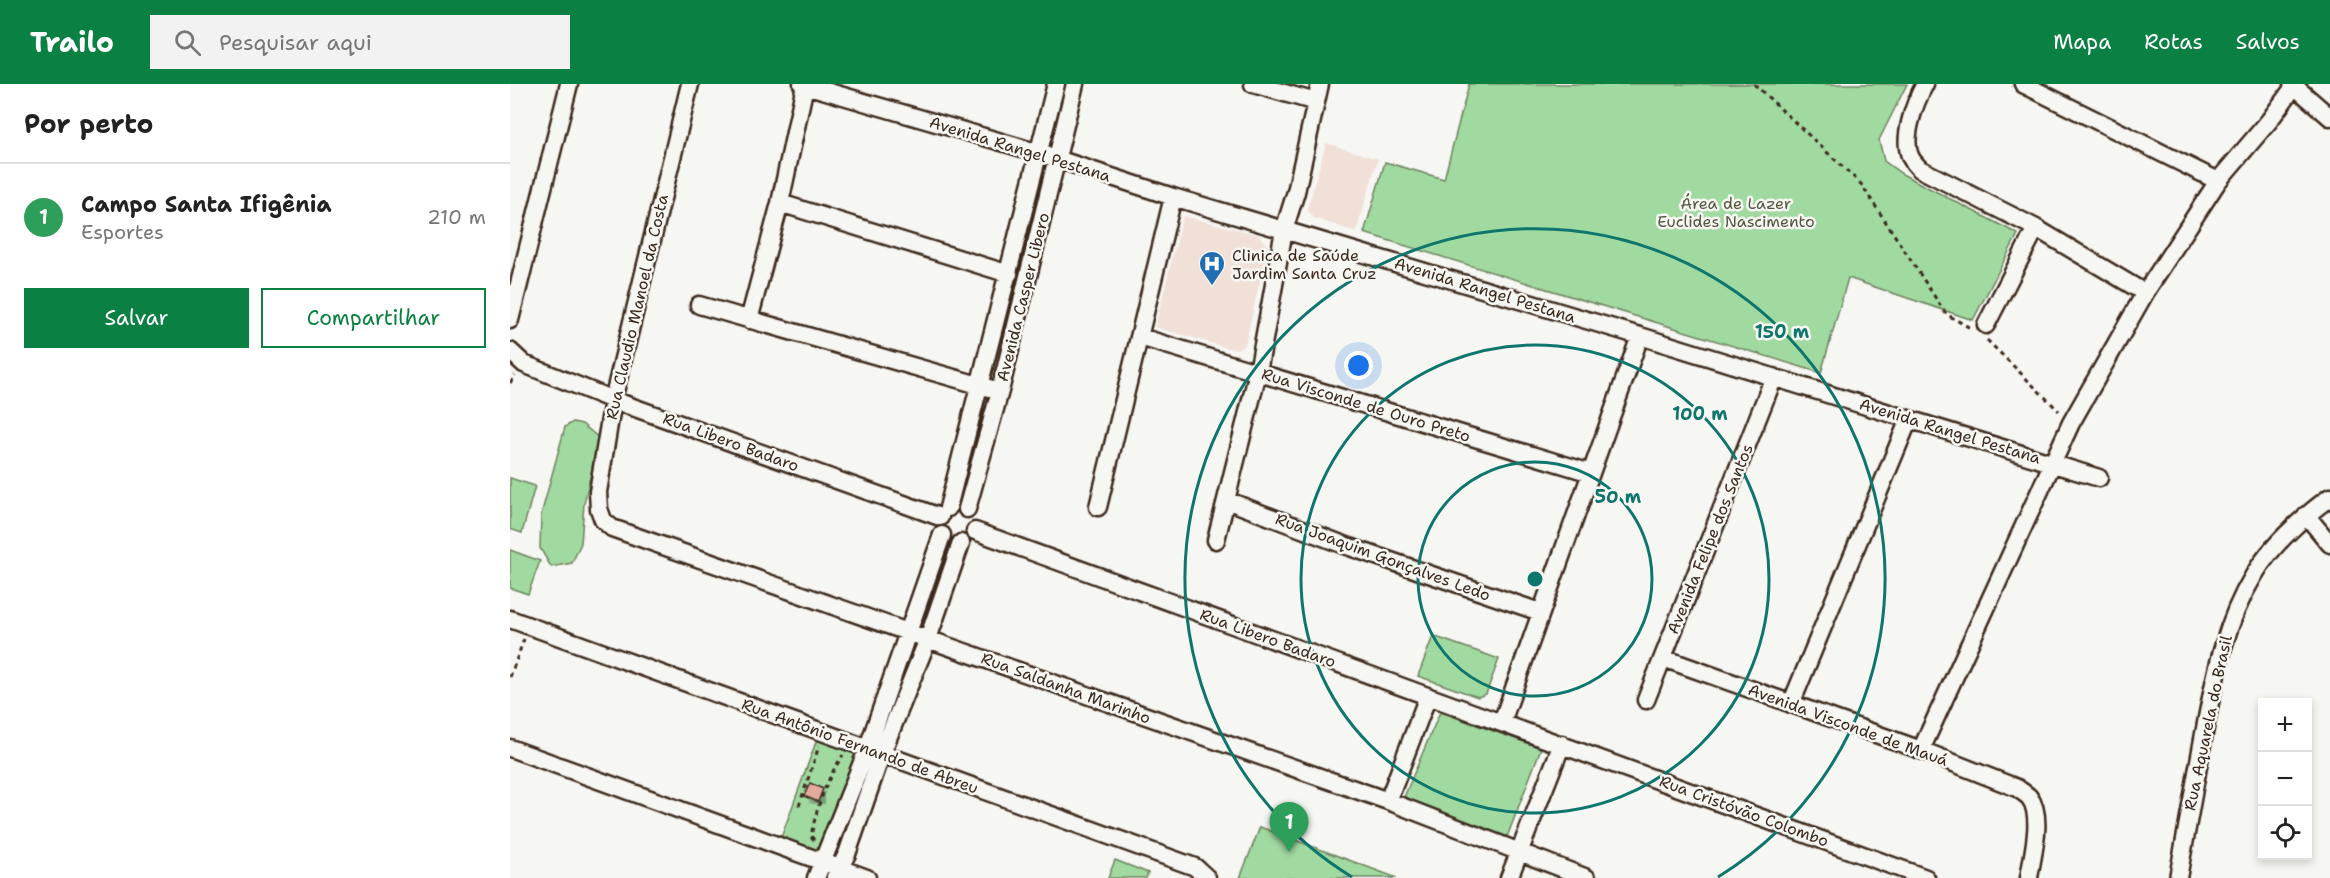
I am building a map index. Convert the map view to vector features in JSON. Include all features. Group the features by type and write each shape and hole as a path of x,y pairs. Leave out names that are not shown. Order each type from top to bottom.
{"street":[{"path":"510,320 569,84"},
{"name":"Rua Claudio Manoel da Costa","path":"612,528 603,520 598,492 613,400 690,84"},
{"path":"749,320 780,203 804,84"},
{"name":"Avenida Rangel Pestana","path":"804,84 1039,153 1173,197 1640,336 2099,478"},
{"name":"Avenida Casper Libero","path":"944,513 1009,274 1056,84"},
{"name":"Avenida Casper Libero","path":"968,509 1000,392 1075,84"},
{"path":"1252,84 1316,102"},
{"path":"1216,540 1258,372 1284,230 1296,192 1320,84"},
{"path":"1925,84 1918,96 1907,135 1911,159 1920,169 2036,228 2145,293"},
{"path":"2023,84 2218,181"},
{"path":"1921,750 2072,423 2145,293 2218,181 2269,121 2294,84 2330,117"},
{"path":"1098,507 1173,197"},
{"path":"780,203 1009,274"},
{"path":"1981,330 2036,228"},
{"path":"699,305 1000,392"},
{"path":"1502,722 1640,336"},
{"name":"Rua Visconde de Ouro Preto","path":"1140,337 1591,473"},
{"name":"Rua Libero Badaro","path":"510,351 524,364 613,400 944,513"},
{"name":"Avenida Felipe dos Santos","path":"1646,700 1774,377"},
{"path":"1791,704 1909,419"},
{"name":"Rua Aquarela do Brasil","path":"2178,878 2217,666 2232,616 2255,573 2285,536 2306,515 2330,497"},
{"name":"Rua Joaquim Gonçalves Ledo","path":"1226,500 1344,545 1540,612"},
{"path":"956,506 968,509 975,519 975,531 972,536 961,543 949,542 938,527 944,513 956,506"},
{"path":"2306,515 2330,544"},
{"name":"Rua Saldanha Marinho","path":"612,528 1388,801 1587,878"},
{"name":"Rua Libero Badaro","path":"975,531 1562,744"},
{"path":"816,878 868,749 942,535"},
{"path":"837,873 847,854 868,749 928,639 961,543"},
{"name":"Rua Antônio Fernando de Abreu","path":"510,619 1195,867 1207,878"},
{"name":"Avenida Visconde de Mauá","path":"1663,658 1921,750 2018,788 2030,798 2036,813 2029,878"},
{"path":"1388,801 1428,696"},
{"path":"1509,878 1562,744"},
{"name":"Rua Cristóvão Colombo","path":"1562,744 1926,878"},
{"path":"510,748 821,862 837,873 867,878"}],"path":[{"path":"1754,84 1861,184 1946,314 1981,330 2072,423"},
{"path":"510,677 529,626"},
{"path":"799,806 824,733"},
{"path":"816,841 811,836 816,810 830,775 843,755 868,749"}],"shaded area":[{"path":"1326,143 1378,159 1356,232 1314,218 1307,210"},
{"name":"Clinica de Saúde Jardim Santa Cruz","path":"1183,216 1259,235 1268,247 1245,345 1237,349 1155,327"}],"green space":[{"name":"Área de Lazer Euclides Nascimento","path":"1469,84 1907,84 1879,140 1884,161 1902,174 2018,234 1973,320 1848,278 1821,373 1364,233 1385,162 1444,179"},
{"path":"573,422 582,424 599,438 584,504 581,543 572,563 551,567 540,548 541,515 565,427"},
{"path":"510,478 535,486 522,533 510,529"},
{"path":"510,550 540,561 528,594 510,588"},
{"path":"1433,636 1499,659 1486,694 1478,697 1418,676"},
{"path":"1440,712 1541,748 1507,837 1404,797"},
{"path":"820,731 864,748 821,862 778,846"},
{"path":"1260,827 1397,878 1240,878"},
{"path":"1115,860 1148,873 1146,878 1108,878"}],"building":[{"path":"810,783 823,789 818,802 804,796"}],"place":[{"name":"Clinica de Saúde Jardim Santa Cruz","path":"1212,287"},
{"name":"Campo Santa Ifigênia","path":"1289,852"}]}
